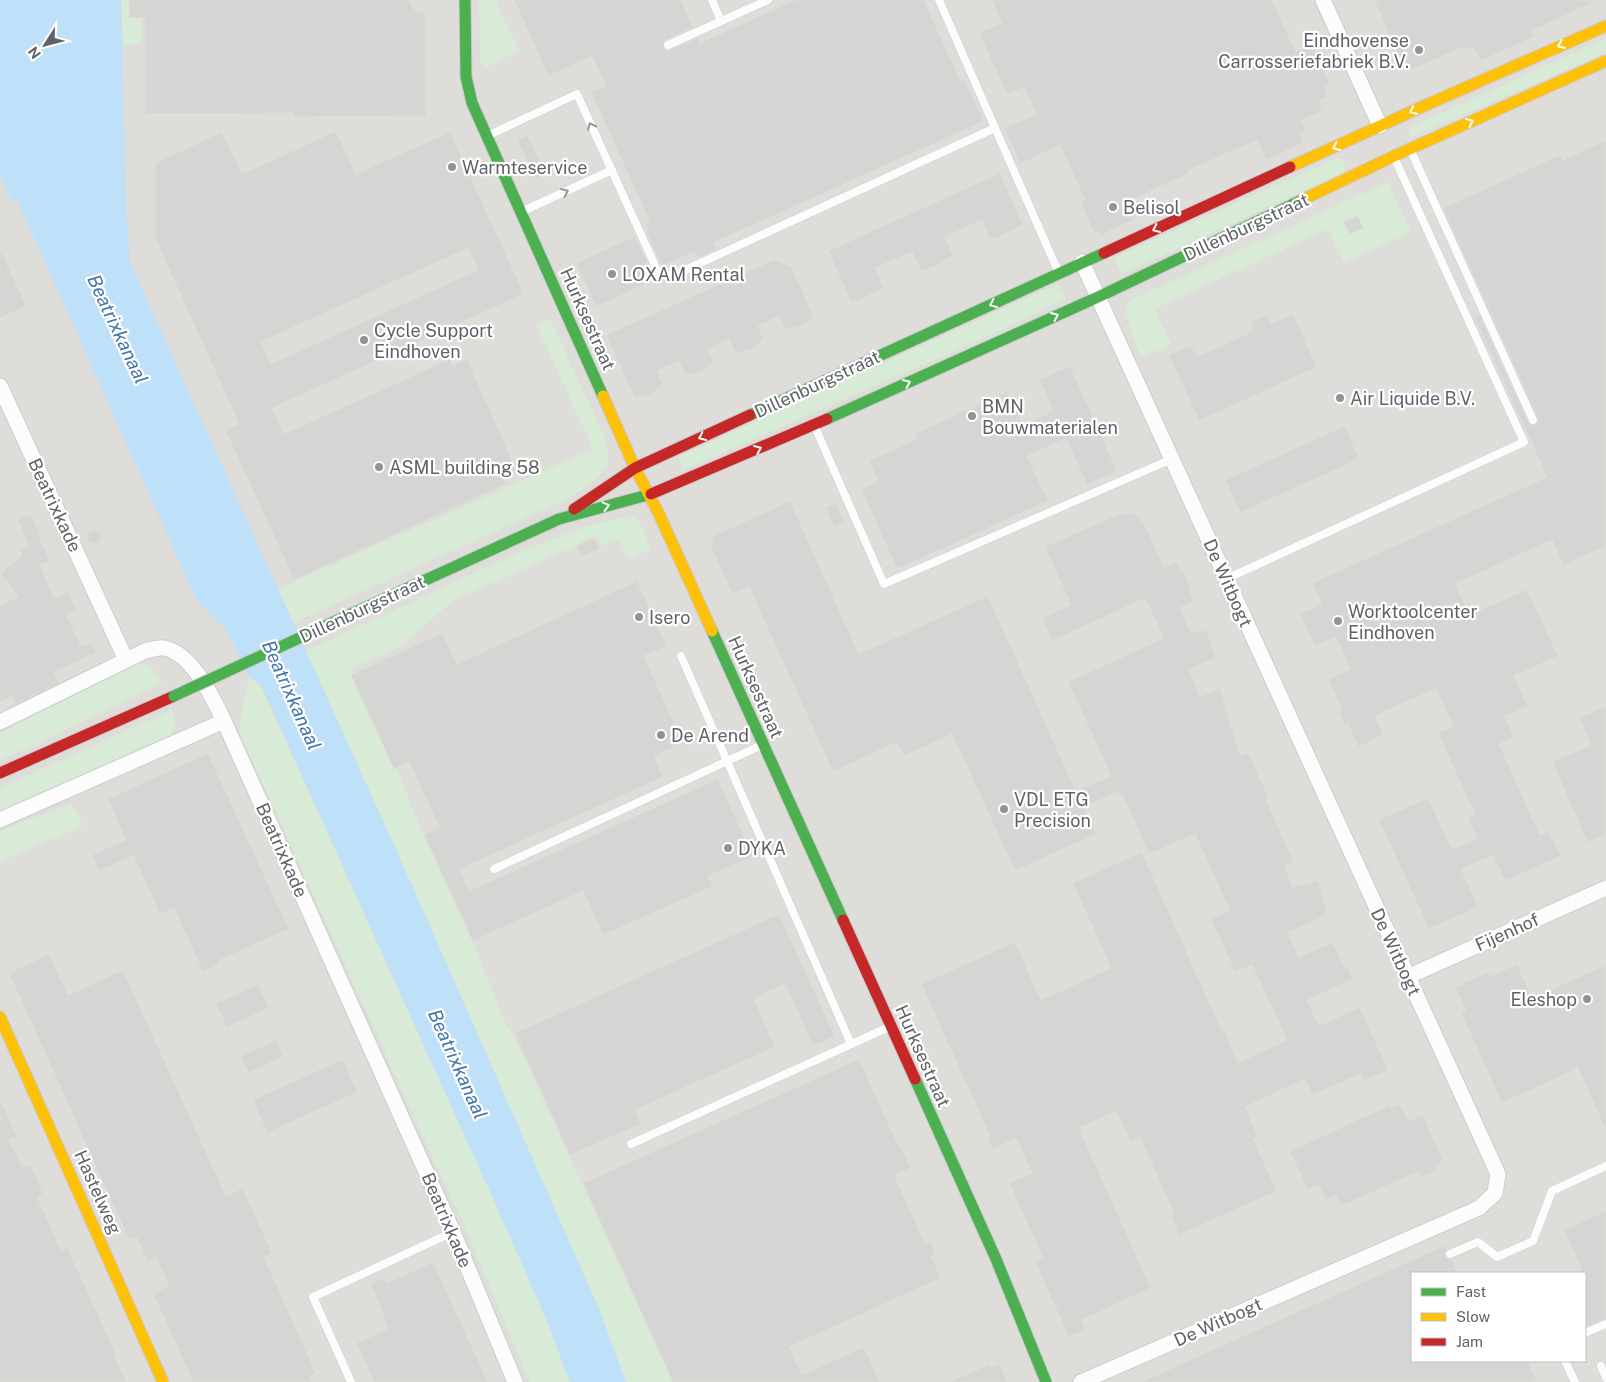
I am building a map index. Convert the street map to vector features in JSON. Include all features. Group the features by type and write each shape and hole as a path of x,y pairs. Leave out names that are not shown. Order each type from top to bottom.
{"street":[{"name":"Hurksestraat","path":"465,0 466,77 472,103 635,468 649,495 996,1259 1046,1382"},
{"path":"1323,0 1382,130"},
{"name":"Dillenburgstraat","path":"0,773 174,696 559,519 635,468 1082,262 1382,130 1426,104 1606,26"},
{"name":"Dillenburgstraat","path":"559,519 649,495 815,425 1098,297 1392,153 1410,149 1606,61"},
{"path":"1082,262 1098,297"},
{"name":"De Witbogt","path":"1081,1382 1479,1208 1495,1193 1498,1174 1098,297"},
{"name":"Beatrixkade","path":"0,386 126,660 145,651 162,647 176,652 195,670 212,696 453,1232 515,1382"},
{"path":"0,722 126,660"},
{"path":"0,820 224,721"},
{"name":"Fijenhof","path":"1408,977 1606,888"},
{"name":"Hastelweg","path":"0,1017 163,1382"}],"lane":[{"path":"712,0 721,21"},
{"path":"668,45 768,0"},
{"path":"939,0 1059,273"},
{"path":"487,136 577,94 658,272 672,276 996,128"},
{"path":"1410,149 1533,420"},
{"path":"1226,579 1524,442 1392,153"},
{"path":"521,212 612,170"},
{"path":"815,425 884,584 1172,459"},
{"path":"681,656 851,1044"},
{"path":"494,869 763,745"},
{"path":"631,1144 890,1026"},
{"path":"1450,1254 1478,1242 1497,1258 1533,1241 1552,1191 1606,1166"},
{"path":"351,1382 313,1297 453,1232"},
{"path":"1586,1334 1606,1324"},
{"path":"1565,1362 1575,1382"},
{"path":"1601,1366 1606,1378"}],"shaded area":[{"path":"0,0 1606,0 1606,1382 0,1382"}],"green space":[{"path":"121,0 141,0 142,43 123,45"},
{"path":"479,0 495,0 519,51 484,68 480,60"},
{"path":"1606,38 1606,53 1411,137 1408,130 1411,127"},
{"path":"1336,158 1341,159 1345,165 1344,172 1122,274 1114,258"},
{"path":"1388,182 1411,232 1344,263 1328,229 1154,309 1171,344 1142,358 1133,339 1125,307 1133,299"},
{"path":"1057,284 1066,299 968,345 683,470 678,457"},
{"path":"550,319 603,434 608,451 605,469 600,475 588,486 567,499 293,623 278,589 593,449 537,326"},
{"path":"636,515 651,549 629,559 619,539 603,546 597,536 452,601 401,646 350,669 473,943 507,1027 514,1036 673,1382 626,1382 599,1309 306,651 524,550 588,526"},
{"path":"141,663 150,666 162,682 39,743 0,760 0,733 127,665"},
{"path":"249,676 261,687 500,1214 547,1321 570,1382 530,1382 466,1230 239,731"},
{"path":"172,710 175,727 165,740 0,810 0,788"},
{"path":"71,804 83,825 0,862 0,831"}],"water":[{"name":"Beatrixkanaal","path":"0,0 121,0 126,204 130,262 402,863 599,1309 626,1382 570,1382 547,1321 500,1214 262,687 249,676 231,639 221,625 197,601 17,200 12,202 0,175"}],"building":[{"path":"129,0 409,0 416,11 426,14 426,116 293,117 293,113 145,114 145,17 129,18"},
{"path":"514,0 681,0 693,27 664,41 663,47 668,51 698,38 700,43 795,0 924,0 961,82 965,80 984,121 713,243 716,250 697,258 694,252 662,266 646,231 648,231 645,225 650,222 591,92 606,86 592,56 548,76"},
{"path":"992,0 1272,0 1296,52 1312,45 1330,84 1325,87 1328,97 1319,101 1322,111 1301,120 1305,130 1300,133 1304,142 1266,160 1257,140 1189,170 1190,173 1126,202 1133,220 1101,235 1099,231 1094,233 1080,202 1085,200 1060,145 1020,164 1004,128 1036,114 1024,87 1007,95 979,33 1002,23"},
{"path":"1374,0 1599,0 1531,31 1534,37 1480,61 1474,47 1467,50 1465,46 1406,72"},
{"path":"336,131 356,174 450,132 524,294 272,408 284,434 450,359 453,366 467,359 517,471 503,477 506,484 294,580 225,430 239,424 155,238 155,163 222,132 242,174","holes":["468,248 478,270 271,364 261,342"]},
{"path":"528,135 546,174 535,178 517,140"},
{"path":"1606,140 1606,546 1563,565 1552,540 1455,584 1470,615 1527,589 1558,656 1514,676 1528,706 1505,717 1514,737 1499,744 1540,835 1549,831 1561,856 1505,881 1493,855 1461,869 1478,907 1429,929 1379,820 1428,798 1452,849 1477,839 1468,819 1475,815 1438,733 1453,726 1436,688 1375,716 1383,735 1358,747 1348,723 1344,725 1339,712 1342,710 1328,679 1351,669 1336,637 1315,646 1300,614 1322,604 1312,583 1547,477 1474,316 1479,314 1528,422 1536,425 1538,418 1443,208 1560,155 1563,160"},
{"path":"1000,173 1023,225 994,239 990,239 982,220 945,237 953,256 942,263 921,271 912,252 875,268 884,288 855,302 851,302 828,251"},
{"path":"1358,216 1363,228 1350,234 1344,222"},
{"path":"635,236 651,271 646,273 650,282 596,307 576,263"},
{"path":"0,248 26,306 0,318"},
{"path":"774,260 791,266 814,317 801,326 786,330 779,316 758,326 764,340 751,349 736,353 729,339 707,349 714,363 700,372 685,375 679,361 657,371 663,385 650,395 635,398 606,335"},
{"path":"1267,314 1271,324 1293,314 1317,367 1199,421 1169,355 1191,345 1197,357 1254,331 1250,322"},
{"path":"1070,366 1117,471 1087,485 1066,438 1027,456 1048,501 897,569 861,489 878,481 869,461 917,439 914,434 1007,392 1024,425 1054,411 1039,379"},
{"path":"1345,426 1359,459 1240,513 1225,480"},
{"path":"790,501 859,654 988,596 1076,791 1111,776 1068,682 1164,638 1145,598 1052,641 1042,618 1071,605 1045,547 1117,515 1133,513 1136,515 1145,525 1164,568 1176,562 1181,571 1183,570 1192,591 1190,592 1194,601 1180,608 1191,633 1207,630 1216,657 1189,670 1200,697 1220,688 1240,756 1248,752 1269,798 1266,800 1294,862 1285,867 1293,887 1318,881 1327,915 1287,933 1299,957 1333,942 1344,967 1347,966 1353,979 1307,1000 1319,1026 1360,1007 1388,1070 1363,1081 1360,1074 1312,1095 1305,1079 1245,1107 1258,1137 1253,1139 1277,1191 1179,1235 1171,1216 1174,1214 1140,1137 1130,1141 1116,1111 1079,1128 1151,1288 1081,1320 1085,1330 1069,1337 1035,1262 1043,1258 1009,1183 1032,1173 1016,1138 993,1149 988,1137 990,1136 921,984 1015,942 1041,1000 1111,968 1073,883 1142,852 1238,1063 1287,1040 1252,965 1235,972 1211,919 1230,911 1195,834 1149,854 1122,794 1119,795 1118,792 1084,807 1096,834 1015,871 952,734 904,756 897,742 833,772 749,587 732,594 711,547 713,536"},
{"path":"836,503 845,522 834,527 825,508"},
{"path":"31,514 50,561 40,565 54,598 68,592 76,609 66,614 81,646 91,642 96,653 54,672 59,683 16,704 13,696 0,702 0,605 19,596 0,574 23,555 20,550 29,546 18,520"},
{"path":"94,530 99,532 101,537 99,542 94,544 89,542 87,537 89,532"},
{"path":"594,538 599,549 581,557 576,546"},
{"path":"637,581 667,646 644,656 683,743 654,756 663,777 460,869 469,891 718,779 753,856 708,876 713,886 603,935 583,891 473,941 424,834 439,827 409,762 394,769 351,675 442,633 457,664"},
{"path":"1606,706 1606,834 1588,843 1552,762 1591,745 1579,718"},
{"path":"208,753 289,929 218,961 220,964 203,972 174,908 160,914 133,855 99,871 92,855 126,840 108,799"},
{"path":"779,914 835,1036 813,1046 785,984 754,998 775,1047 635,1110 641,1124 570,1155 515,1033"},
{"path":"49,954 68,995 123,970 226,1196 243,1188 272,1253 264,1257 316,1373 310,1376 313,1382 193,1382 153,1293 169,1286 156,1257 147,1261 137,1237 129,1240 9,973"},
{"path":"1517,964 1532,998 1606,965 1606,1130 1577,1066 1566,1074 1502,1103 1461,1013 1466,1011 1455,987 1488,972 1490,976"},
{"path":"258,984 269,1008 227,1027 216,1004"},
{"path":"276,1040 283,1057 248,1073 241,1056"},
{"path":"343,1059 357,1092 267,1133 253,1100"},
{"path":"859,1059 899,1147 901,1146 911,1168 894,1175 925,1243 930,1241 936,1254 931,1256 941,1278 789,1347 802,1375 864,1347 880,1382 673,1382 583,1183"},
{"path":"0,1099 17,1137 9,1140 22,1167 28,1165 37,1178 43,1194 37,1197 61,1250 68,1247 72,1260 127,1382 0,1382"},
{"path":"1400,1104 1409,1121 1423,1115 1443,1161 1434,1165 1436,1171 1421,1177 1419,1171 1341,1206 1336,1195 1325,1200 1319,1185 1307,1189 1290,1151 1390,1105 1391,1108"},
{"path":"1606,1211 1606,1318 1586,1327 1586,1272 1583,1272 1564,1230"},
{"path":"1446,1245 1445,1257 1452,1259 1458,1272 1411,1272 1411,1362 1528,1362 1537,1382 1141,1382"},
{"path":"433,1262 488,1382 374,1382 356,1343 388,1329 383,1317 385,1316 370,1284 385,1278 387,1283"},
{"path":"990,1364 991,1367 1000,1364 1007,1382 949,1382"}],"traffic: fast":[{"path":"465,0 466,77 472,103 603,396"},
{"path":"827,419 1098,297 1302,200"},
{"path":"750,415 1104,253"},
{"path":"351,614 559,519 651,494"},
{"path":"174,696 351,614"},
{"path":"712,631 843,920"},
{"path":"915,1079 996,1259 1046,1382"}],"traffic: slow":[{"path":"1290,167 1606,26"},
{"path":"1302,200 1394,156 1606,61"},
{"path":"603,396 712,631"},
{"path":"0,1017 163,1382"}],"traffic: jam":[{"path":"1104,253 1290,167"},
{"path":"574,509 635,468 750,415"},
{"path":"651,494 827,419"},
{"path":"0,773 174,696"},
{"path":"843,920 915,1079"}],"place":[{"name":"Eindhovense Carrosseriefabriek B.V.","path":"1419,50"},
{"name":"Warmteservice","path":"452,167"},
{"name":"Belisol","path":"1113,207"},
{"name":"LOXAM Rental","path":"612,274"},
{"name":"Cycle Support Eindhoven","path":"364,340"},
{"name":"Air Liquide B.V.","path":"1340,398"},
{"name":"BMN Bouwmaterialen","path":"972,416"},
{"name":"ASML building 58","path":"379,467"},
{"name":"Isero","path":"639,617"},
{"name":"Worktoolcenter Eindhoven","path":"1338,621"},
{"name":"De Arend","path":"661,735"},
{"name":"VDL ETG Precision","path":"1004,809"},
{"name":"DYKA","path":"728,848"},
{"name":"Eleshop","path":"1587,999"}]}
